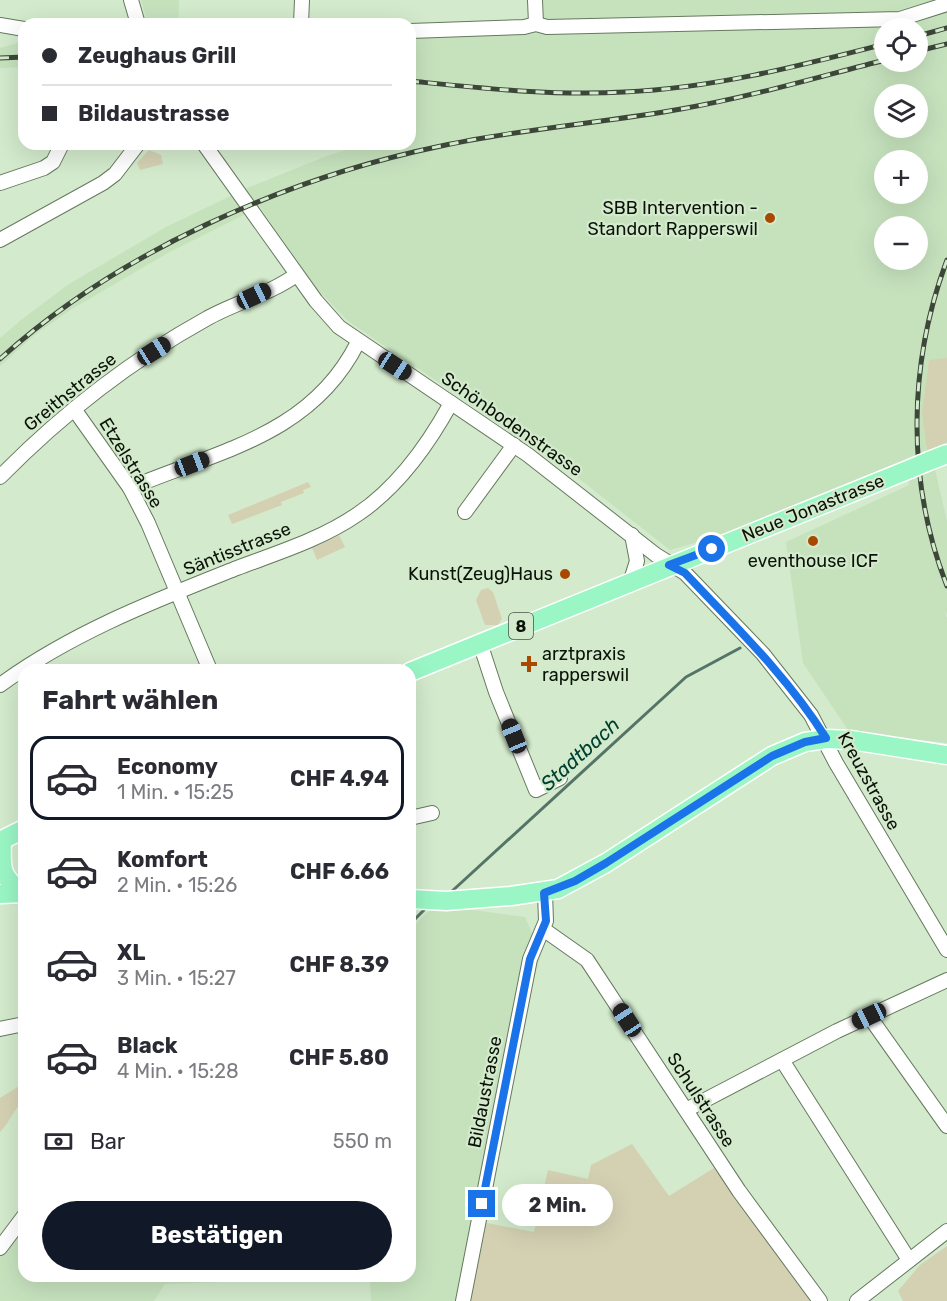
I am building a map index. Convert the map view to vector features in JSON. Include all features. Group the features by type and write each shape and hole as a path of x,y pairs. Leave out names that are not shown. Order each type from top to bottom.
{"main road":[{"name":"Neue Jonastrasse","path":"416,670 631,580 947,454"},
{"path":"416,899 446,901 544,893 575,881 772,756 805,742 826,738 947,754"},
{"path":"18,832 1,840 3,875 18,889"},
{"path":"0,894 18,893"}],"street":[{"path":"131,0 136,18"},
{"path":"301,18 302,0"},
{"path":"535,0 536,24"},
{"path":"416,32 524,27 536,24 547,27 900,19 947,4"},
{"path":"0,25 18,28"},
{"path":"0,171 6,180 44,168 53,162 59,150"},
{"path":"0,240 103,183 115,174 133,150"},
{"name":"Schönbodenstrasse","path":"208,150 322,310 358,342 514,445 669,565"},
{"name":"Greithstrasse","path":"0,477 74,409 132,365 204,320 296,275"},
{"path":"130,488 230,449 290,420 326,390 358,342"},
{"name":"Säntisstrasse","path":"33,664 75,637 178,592 305,541 358,514 406,471 451,403"},
{"name":"Etzelstrasse","path":"74,409 130,488 178,592 208,664"},
{"path":"465,512 514,445"},
{"path":"631,580 637,561 632,535"},
{"name":"Kreuzstrasse","path":"669,565 685,573 763,654 811,714 826,738 836,763 947,950"},
{"path":"480,643 496,692 536,790 560,778"},
{"name":"Säntisstrasse","path":"0,685 18,673"},
{"path":"416,817 432,813"},
{"name":"Bildaustrasse","path":"463,1301 530,959 543,929 547,912 544,893"},
{"name":"Schulstrasse","path":"543,929 587,960 739,1191 820,1301"},
{"path":"686,1110 869,1016 947,980"},
{"path":"869,1016 947,1126"},
{"path":"0,1029 18,1025"},
{"path":"782,1060 909,1260"},
{"path":"0,1248 18,1224"},
{"path":"856,1301 947,1231"}],"shaded area":[{"path":"141,0 179,0 178,18 146,18"},
{"path":"535,0 947,0 925,13 536,24"},
{"path":"947,10 947,445 931,452 947,521 947,615 944,611 947,618 947,743 850,733 803,663 786,542 909,485 906,460 715,537 670,550 536,445 522,439 348,321 317,289 260,207 166,254 72,309 36,334 0,366 0,338 21,320 69,284 166,227 247,188 346,150 416,150 416,37 874,23 874,72 928,72 927,18"},
{"path":"18,43 18,67 0,68 0,48"},
{"path":"149,150 161,155 163,164 140,170 137,163"},
{"path":"947,358 947,442 927,450 922,413 929,360"},
{"path":"308,482 311,487 303,490 304,493 281,502 282,505 232,524 228,515"},
{"path":"339,535 345,547 317,560 312,548"},
{"path":"488,588 493,592 502,619 498,625 485,625 476,600 481,590"},
{"path":"432,908 466,909 525,917 541,955 525,1008 461,1301 371,1301 370,1282 416,1282 416,923"},
{"path":"18,1087 18,1107 0,1132 0,1098"},
{"path":"632,1144 669,1196 714,1168 811,1301 465,1301 482,1222 534,1232 548,1170 588,1179 591,1165"},
{"path":"18,1224 18,1282 223,1282 165,1284 154,1301 0,1301 0,1248"},
{"path":"947,1246 947,1301 903,1301 898,1291 920,1265"}],"waterway":[{"name":"Stadtbach","path":"450,893 686,677 740,648"},
{"name":"Stadtbach","path":"416,918 424,910"}],"railway":[{"path":"928,33 947,28"},
{"path":"928,49 947,44"},
{"path":"416,82 543,92 597,93 658,90 756,75 874,47"},
{"path":"0,58 18,57"},
{"path":"0,359 46,320 97,285 151,253 207,224 264,199 323,178 382,160 441,146 707,104 874,63"},
{"path":"947,260 934,300 925,340 919,381 917,423 924,505 947,586"}],"place":[{"name":"SBB Intervention - Standort Rapperswil","path":"770,218"},
{"name":"eventhouse ICF","path":"813,541"},
{"name":"Kunst(Zeug)Haus","path":"565,574"},
{"name":"arztpraxis rapperswil","path":"529,664"}],"route":[{"path":"482,1204 530,959 546,921 547,904 544,893 575,881 606,863 772,756 805,742 826,738 811,714 763,654 685,573 669,565 712,549"}]}
